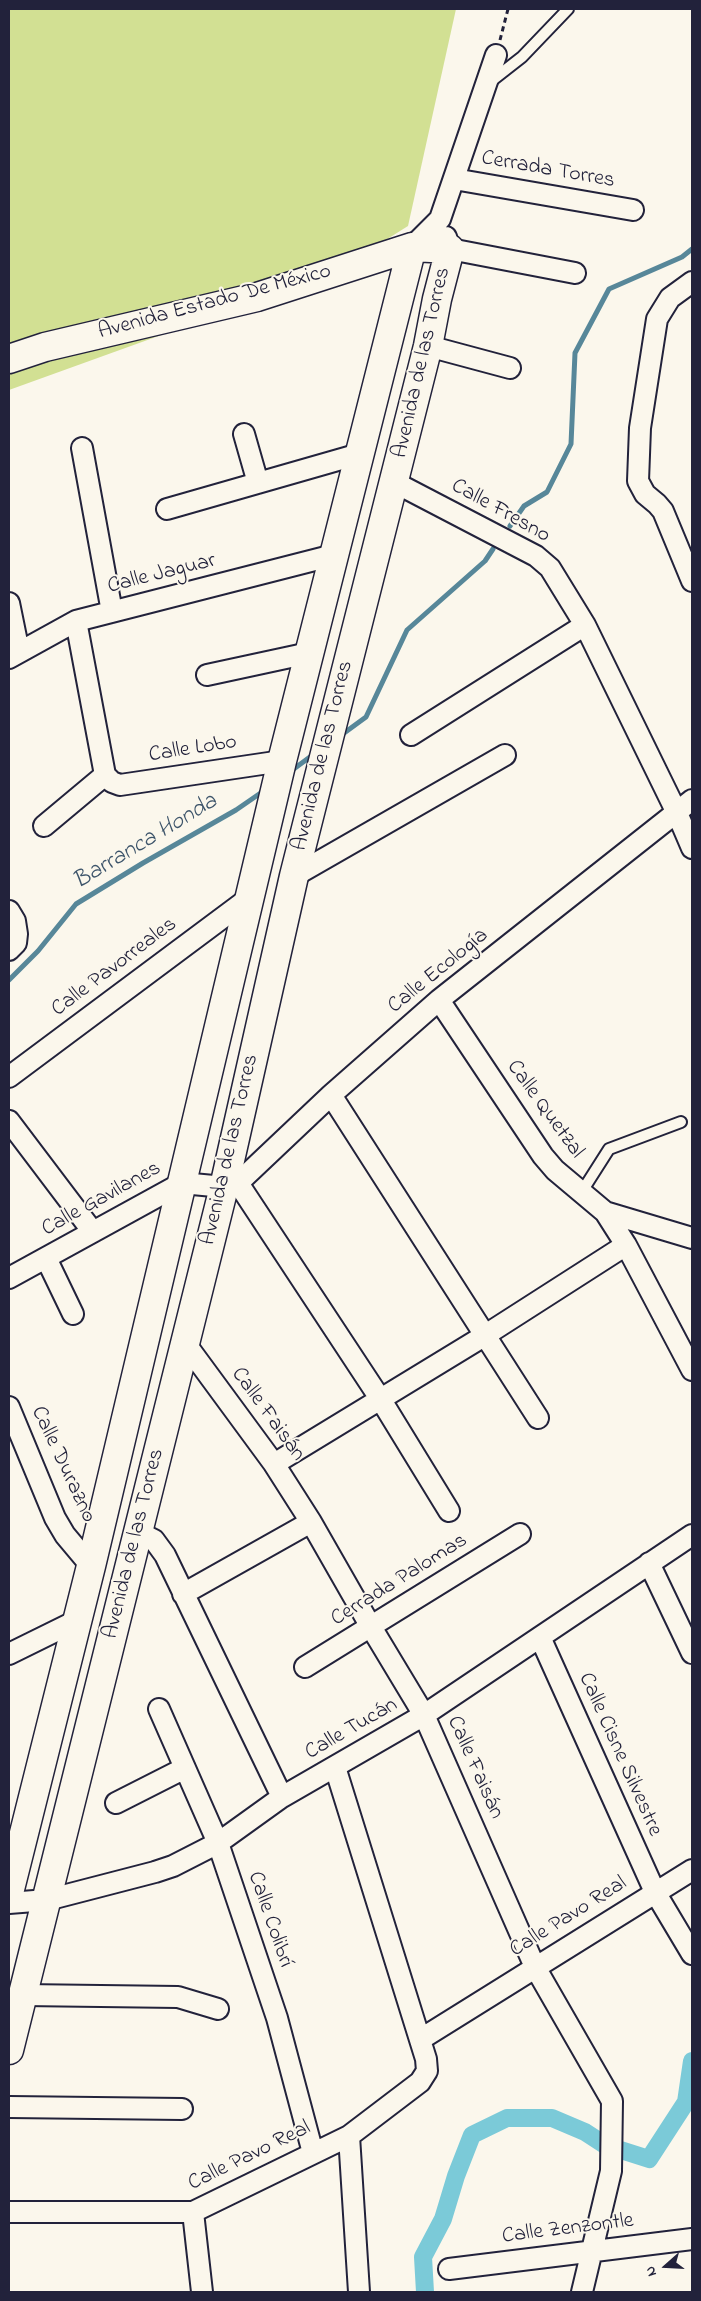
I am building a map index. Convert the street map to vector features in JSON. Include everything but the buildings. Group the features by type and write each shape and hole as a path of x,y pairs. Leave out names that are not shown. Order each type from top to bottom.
{"main road":[{"name":"Avenida Estado De México","path":"9,359 44,347 257,297 412,247 450,249"},
{"name":"Avenida de las Torres","path":"9,1893 78,1620 282,761 412,247"},
{"name":"Avenida de las Torres","path":"9,2050 185,1343 231,1185 294,876 428,346 436,298 450,249"}],"street":[{"path":"412,247 440,219 488,84 496,55"},
{"name":"Cerrada Torres","path":"454,178 633,210"},
{"path":"440,219 450,249 575,273"},
{"path":"692,282 670,298 656,319 640,428 638,481 644,494 658,504 663,511 692,581"},
{"path":"428,346 510,368"},
{"path":"244,434 258,483"},
{"path":"82,448 112,612"},
{"path":"167,509 359,454"},
{"name":"Calle Fresno","path":"394,482 536,556 550,568 585,625 684,820 692,848"},
{"name":"Calle Jaguar","path":"14,655 76,621 334,555"},
{"path":"9,603 14,655"},
{"path":"44,826 109,779 76,621"},
{"path":"411,735 585,625"},
{"path":"207,675 309,653"},
{"path":"294,876 505,755"},
{"name":"Calle Lobo","path":"109,779 120,785 282,761"},
{"name":"Calle Ecología","path":"231,1185 439,1000 684,820 692,800"},
{"name":"Calle Pavorreales","path":"9,1077 249,898"},
{"path":"9,911 15,921 13,942"},
{"name":"Calle Quetzal","path":"439,1000 543,1156 580,1193 605,1212 685,1340 692,1370"},
{"path":"331,1095 538,1418"},
{"path":"9,1121 93,1232"},
{"name":"Calle Gavilanes","path":"9,1278 182,1182 231,1185"},
{"path":"231,1185 380,1400 449,1511"},
{"path":"605,1212 692,1238"},
{"path":"274,1464 484,1336 626,1246"},
{"path":"46,1258 73,1314"},
{"name":"Calle Faisán","path":"185,1343 274,1464 311,1522 424,1715 536,1967 612,2101 611,2171 582,2292"},
{"name":"Calle Durazno","path":"9,1407 55,1518 65,1535 91,1566"},
{"path":"183,1594 311,1522"},
{"path":"138,1532 154,1540 165,1555 282,1797"},
{"name":"Cerrada Palomas","path":"305,1667 520,1534"},
{"name":"Calle Tucán","path":"9,1903 47,1900 155,1872 173,1866 218,1843 282,1797 424,1715 692,1534"},
{"path":"649,1563 692,1653"},
{"path":"9,1654 78,1620"},
{"name":"Calle Cisne Silvestre","path":"540,1637 655,1892 692,1954"},
{"name":"Calle Colibrí","path":"159,1709 218,1843 277,2018 313,2153"},
{"path":"335,1767 420,2039"},
{"path":"116,1803 185,1768"},
{"name":"Calle Pavo Real","path":"9,2212 193,2212 348,2136 420,2082 427,2071 426,2059 420,2039 692,1870"},
{"path":"23,1995 178,1997 218,2009"},
{"path":"9,2107 182,2110"},
{"path":"348,2136 358,2292"},
{"path":"193,2212 202,2292"},
{"name":"Calle Zenzontle","path":"449,2269 692,2239"}],"lane":[{"path":"488,84 522,57 568,9"},
{"path":"580,1193 609,1150 681,1122"}],"path":[{"path":"496,55 508,9"}],"green space":[{"path":"9,9 456,9 408,226 333,273 9,390"}],"waterway":[{"name":"Barranca Honda","path":"510,526 524,506 547,492 571,444 575,353 609,289 682,257 692,249"},
{"name":"Barranca Honda","path":"340,736 366,717 407,630 485,561 493,549"},
{"name":"Barranca Honda","path":"291,771 314,754"},
{"name":"Barranca Honda","path":"9,980 38,951 76,904 236,810 265,790"},
{"path":"425,2292 423,2257 443,2219 456,2176 472,2135 507,2118 552,2118 585,2132 605,2145 649,2159 686,2102 692,2061"}]}
